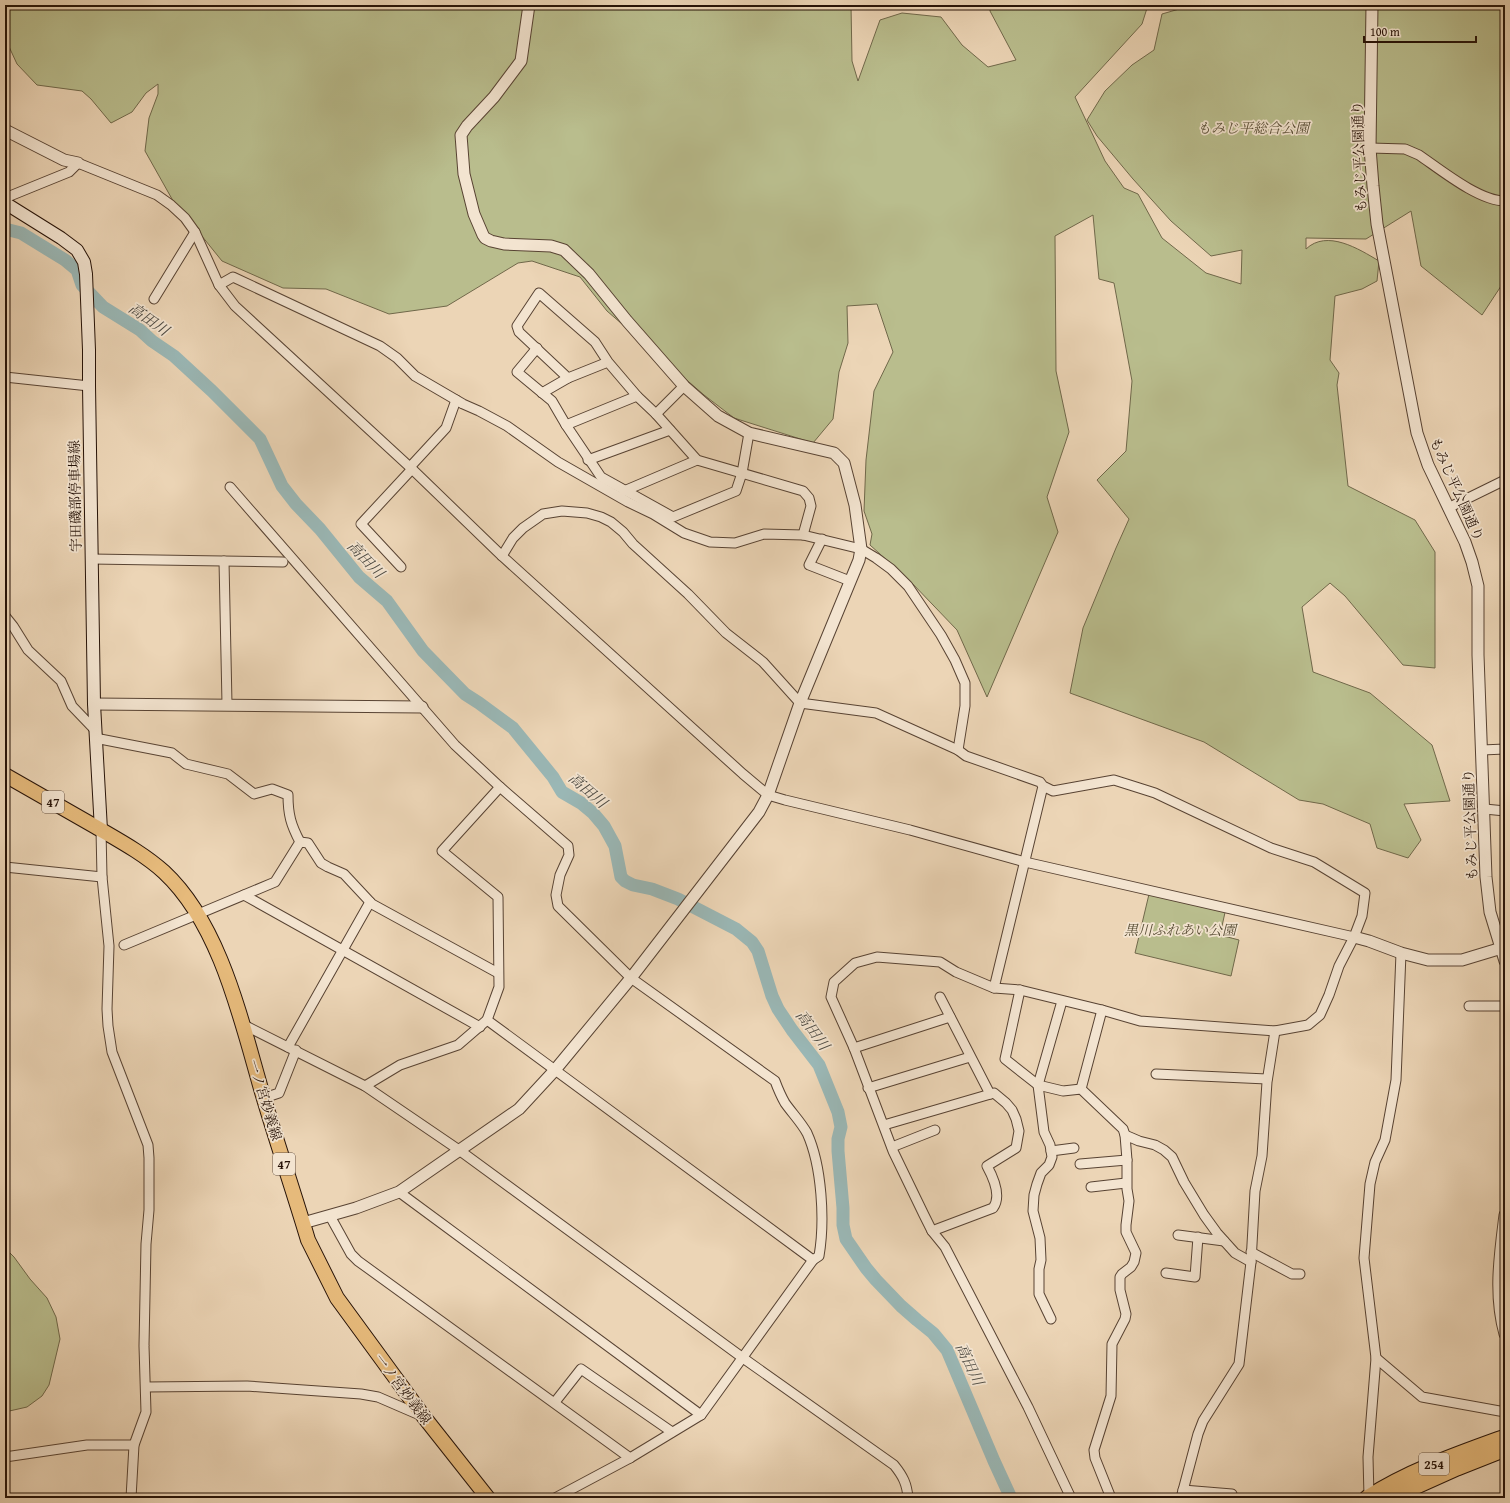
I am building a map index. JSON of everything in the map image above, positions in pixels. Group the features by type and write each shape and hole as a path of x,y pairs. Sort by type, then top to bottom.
{"highway":[{"name":"254","path":"1368,1497 1449,1458 1505,1437"},
{"name":"254","path":"1390,1498 1458,1468 1505,1450"}],"main road":[{"name":"宇田磯部停車場線","path":"5,203 61,238 77,250 84,262 86,274 89,350 94,704 101,830"},
{"name":"一ノ宮妙義線","path":"5,774 142,854 160,868 176,885 198,915 210,936 242,1024 308,1240 319,1264 337,1298 424,1417 488,1498"}],"street":[{"path":"303,1223 356,1208 399,1192 519,1109 555,1070 631,978 678,915 759,812 768,794 800,703 859,560 861,549 855,505 844,463 834,453 749,433 718,416 684,386 627,321 589,274 564,250 551,246 504,244 490,241 483,235 474,214 464,174 461,136 467,126 494,97 521,61 529,5"},
{"name":"もみじ平公園通り","path":"1372,5 1370,148 1377,224 1417,433 1425,458 1465,542 1478,586 1478,655 1485,809 1486,877 1490,912 1503,948 1505,961"},
{"path":"5,130 64,160 78,163 157,195 171,205 185,218 195,232 219,285 235,306 411,468 502,556 731,764 768,794 910,830 1025,862 1354,937 1401,953 1428,960 1462,960 1503,948"},
{"path":"1370,148 1409,150 1475,192 1493,199 1505,201"},
{"path":"5,198 69,172 78,163"},
{"path":"154,299 195,232"},
{"path":"219,285 233,277 380,346 397,358 415,376 456,400 507,426 558,462 584,478 690,535 710,542 735,543 764,534 803,535 861,549 892,569 908,586 941,635 955,660 965,683 965,706 958,750"},
{"path":"568,378 519,332 517,326 539,293 595,342 608,362 636,396 656,414 697,460 803,491 809,498 811,506 803,535"},
{"path":"537,348 517,372 552,401 588,460 601,477 624,491 673,516 736,491 742,473 749,433"},
{"path":"542,393 568,378 608,362"},
{"path":"5,377 89,386"},
{"path":"656,414 684,386"},
{"path":"566,425 636,396"},
{"path":"401,567 362,524 446,428 456,400"},
{"path":"588,460 670,430"},
{"path":"624,491 697,460"},
{"path":"1448,508 1505,480"},
{"path":"230,487 455,745 500,787 568,846 570,855 560,875 556,895 558,906 631,978 775,1081 785,1103 806,1132 816,1156 821,1196 820,1256 813,1260 701,1415 630,1458 555,1498"},
{"path":"502,556 513,538 523,528 543,514 562,510 601,516 623,532 633,544 688,594 726,633 763,662 800,703 876,714 958,750 966,756 1040,782 1043,786 1053,791 1114,780 1155,793 1271,848 1314,862 1341,877 1365,893 1362,916 1354,937 1339,966 1330,995 1320,1015 1308,1025 1275,1031 1140,1021 1020,990 994,988 956,972 940,962 877,957 855,963 834,982 831,996 854,1048 868,1088 892,1146 932,1231 945,1247 1028,1407 1071,1498"},
{"path":"822,539 809,565 850,581"},
{"path":"91,559 283,562"},
{"path":"224,561 227,704"},
{"path":"5,616 14,626 28,650 61,681 72,706 95,734 172,753 186,764 228,774 254,794 272,789 288,795 288,814 300,842"},
{"path":"94,704 227,704 422,707"},
{"path":"1482,750 1505,749"},
{"path":"994,988 1043,786"},
{"path":"365,1086 400,1065 458,1045 483,1024 499,987 498,897 442,851 500,787"},
{"path":"1485,809 1505,811"},
{"path":"101,830 102,878 110,946 107,1009 112,1052 148,1144 149,1158 150,1210 146,1244 144,1346 146,1412 134,1445 131,1498"},
{"path":"124,945 275,882 300,842"},
{"path":"300,842 308,843 321,863 344,874 372,904 498,973"},
{"path":"5,867 102,878"},
{"path":"244,895 342,950 483,1024 555,1070 813,1260"},
{"path":"264,1098 279,1093 292,1048 342,950 370,902"},
{"path":"1368,1497 1368,1457 1376,1358 1364,1258 1370,1184 1375,1162 1385,1140 1396,1080 1401,953"},
{"path":"1020,990 1005,1059 1038,1085 1063,1091 1081,1088"},
{"path":"940,997 990,1094"},
{"path":"1051,1319 1039,1294 1039,1269 1041,1260 1040,1238 1033,1211 1034,1195 1041,1173 1049,1165 1052,1157 1050,1145 1044,1132 1038,1085 1062,1001"},
{"path":"1468,1006 1505,1006"},
{"path":"1081,1088 1102,1010"},
{"path":"854,1048 950,1018"},
{"path":"242,1024 365,1086 459,1150 743,1358 894,1465 902,1475 907,1486 908,1498"},
{"path":"1232,1494 1182,1494 1203,1420 1239,1364 1251,1252 1255,1191 1262,1156 1267,1079 1275,1031"},
{"path":"868,1088 970,1057"},
{"path":"1156,1074 1267,1079"},
{"path":"1081,1088 1123,1129 1125,1135 1127,1160 1126,1182 1129,1201 1126,1232 1136,1253 1131,1267 1120,1277 1120,1290 1126,1314 1125,1319 1112,1344 1111,1396 1094,1450 1095,1458 1111,1498"},
{"path":"884,1125 923,1112 955,1105 990,1094 997,1095 1006,1103 1016,1119 1019,1131 1016,1148 988,1166 996,1184 995,1205 992,1208 932,1231"},
{"path":"892,1146 935,1130"},
{"path":"1125,1135 1139,1141 1155,1145 1172,1157 1184,1182 1204,1215 1235,1253 1250,1262"},
{"path":"1051,1151 1074,1148"},
{"path":"1080,1164 1127,1160"},
{"path":"1091,1187 1126,1182"},
{"path":"399,1192 701,1415"},
{"path":"1505,1215 1498,1277 1499,1300 1505,1334"},
{"path":"330,1216 351,1254 358,1261 555,1402 630,1458"},
{"path":"1178,1235 1224,1241"},
{"path":"1166,1273 1196,1277 1198,1237"},
{"path":"1251,1252 1292,1274 1300,1274"},
{"path":"1376,1358 1422,1398 1505,1412"},
{"path":"555,1402 581,1369 672,1432"},
{"path":"146,1387 247,1386 361,1394 378,1397 424,1417"},
{"path":"5,1457 87,1445 134,1445"}],"green space":[{"name":"もみじ平総合公園","path":"5,5 851,5 852,61 858,81 880,20 902,13 941,17 962,45 988,67 1016,60 990,11 990,5 1148,5 1142,24 1075,97 1105,161 1124,188 1138,194 1162,238 1206,273 1241,284 1242,250 1211,256 1171,221 1097,136 1087,120 1105,91 1132,65 1154,50 1162,14 1193,5 1505,5 1505,280 1482,315 1421,266 1411,211 1366,239 1306,238 1306,249 1314,243 1333,241 1353,247 1379,261 1377,281 1362,289 1335,296 1330,360 1339,373 1337,385 1348,486 1415,520 1435,552 1435,668 1403,665 1345,596 1330,583 1302,607 1313,672 1370,693 1432,745 1450,801 1404,804 1421,840 1408,858 1377,848 1370,824 1323,804 1299,800 1204,742 1070,693 1083,628 1129,519 1097,480 1126,451 1132,381 1114,283 1099,279 1093,215 1055,236 1056,371 1069,432 1047,497 1058,532 987,697 957,630 910,581 870,545 872,534 864,511 866,460 874,391 893,352 877,304 847,306 848,343 839,372 833,419 813,443 734,418 704,395 607,311 580,277 532,261 518,263 447,306 389,314 326,289 283,288 222,261 172,199 145,151 149,118 158,94 158,84 146,93 132,112 111,123 91,99 82,91 37,85 17,64 5,38"},
{"name":"黒川ふれあい公園","path":"1150,890 1226,908 1220,935 1239,940 1231,976 1135,953"},
{"path":"5,1248 47,1298 56,1317 60,1339 49,1385 42,1396 27,1407 5,1412"}],"waterway":[{"name":"高田川","path":"5,229 21,233 65,260 77,270 82,285 103,307 140,330 152,341 174,356 212,391 260,439 282,486 296,504 320,529 359,577 387,601 423,651 465,694 513,728 553,777 562,792 581,803 593,813 604,826 615,846 621,877 625,881 633,885 652,889 678,899 736,929 752,942 758,951 772,996 778,1009 819,1065 838,1112 841,1127 838,1139 838,1151 843,1225 846,1239 876,1280 901,1306 933,1333 947,1350 1011,1498"}]}
